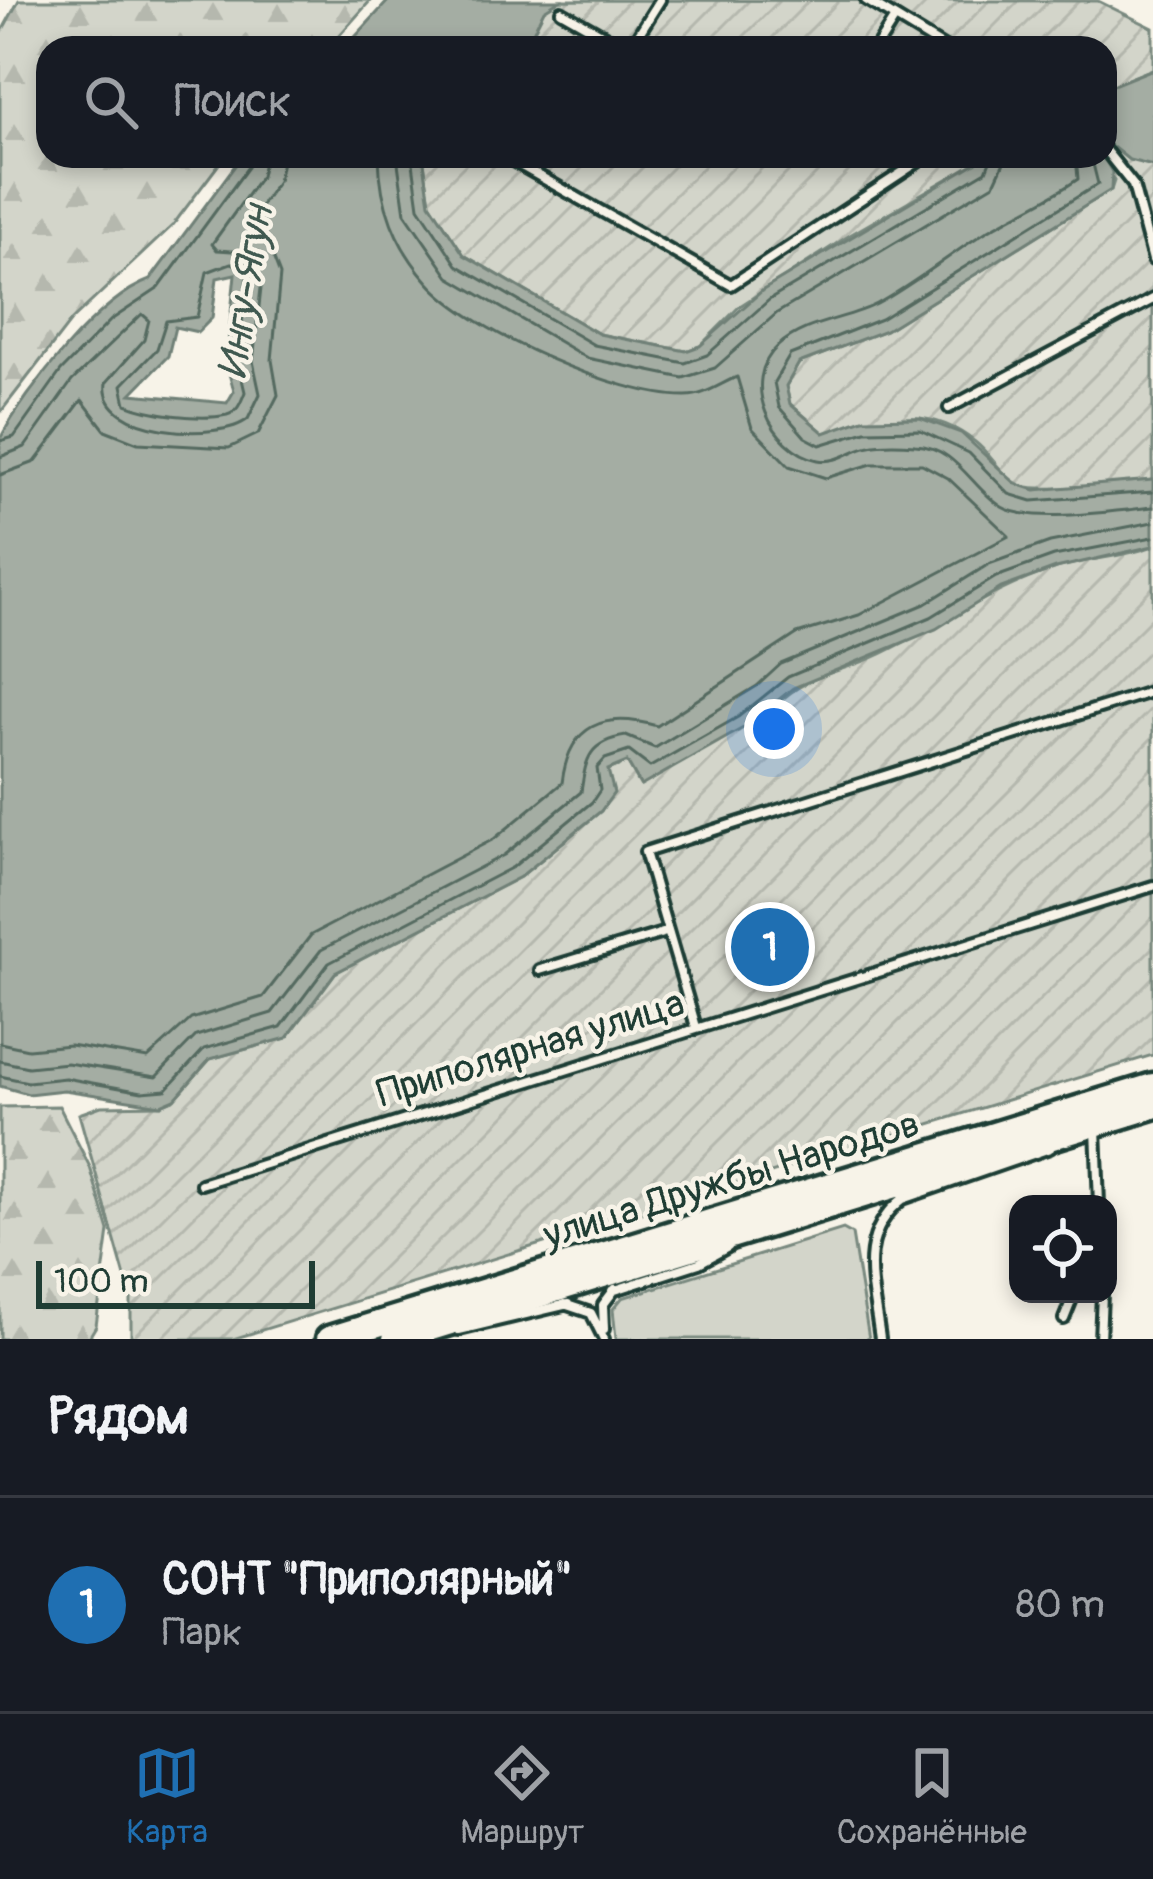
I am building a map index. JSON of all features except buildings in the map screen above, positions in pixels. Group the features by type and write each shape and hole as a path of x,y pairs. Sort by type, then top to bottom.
{"main road":[{"name":"улица Дружбы Народов","path":"329,1339 1153,1086"},
{"name":"улица Дружбы Народов","path":"403,1337 1153,1106"}],"lane":[{"path":"636,36 660,0"},
{"path":"866,0 925,36"},
{"path":"561,11 606,36"},
{"path":"884,36 895,18"},
{"path":"1117,165 1133,185 1153,260"},
{"path":"525,168 731,285 908,168"},
{"path":"949,408 1153,299"},
{"path":"695,1027 645,852 1153,691"},
{"name":"Приполярная улица","path":"201,1184 1153,886"},
{"path":"540,970 666,932"},
{"path":"903,1199 1034,1157 1096,1123 1099,1195"},
{"path":"880,1339 870,1246 878,1222 945,1170"},
{"path":"613,1291 706,1260 762,1226"},
{"path":"605,1339 602,1311 613,1291 661,1257"},
{"path":"1064,1319 1070,1303"},
{"path":"1100,1339 1102,1303"},
{"path":"497,1308 568,1304 591,1313 605,1339"},
{"path":"403,1337 488,1327 568,1304"}],"green space":[{"path":"19,0 371,0 339,36 36,36 36,168 216,168 173,225 71,321 0,413 0,35"},
{"path":"560,0 1098,1 1153,28 1153,69 1117,83 1117,36 531,36 543,10"},
{"path":"1117,149 1153,166 1153,480 1066,488 1023,486 975,442 937,421 901,418 824,433 790,404 786,386 799,363 886,330 1111,190 1114,181 1107,168 1117,168"},
{"path":"425,168 966,168 740,306 700,346 686,351 599,334 464,255 430,203"},
{"path":"1153,546 1153,1055 233,1339 131,1339 131,1298 79,1114 101,1106 161,1105 175,1099 210,1059 287,1038 335,973 520,877 601,811 608,770 627,762 640,785 800,687 881,654 1009,587 1066,565"},
{"path":"59,1106 90,1167 109,1231 96,1326 88,1339 0,1339 0,1107"},
{"path":"843,1229 852,1234 869,1339 616,1339 613,1309 622,1298"}],"water":[{"path":"389,0 560,0 544,10 531,36 356,36"},
{"path":"1153,69 1153,166 1129,160 1117,150 1117,83"},
{"name":"Ингу-Ягун","path":"233,168 425,168 430,203 464,255 599,334 686,351 700,346 763,290 967,168 1110,168 1111,190 886,330 799,363 786,386 790,404 824,433 863,419 920,418 961,433 1016,484 1035,490 1153,480 1153,546 1056,568 1001,588 936,629 793,688 745,727 641,786 627,762 608,770 614,793 601,811 520,877 335,973 287,1038 210,1059 175,1099 161,1105 64,1090 28,1094 0,1086 0,439 66,348 130,290 150,280","holes":["235,274 226,363 234,391 227,403 131,394 168,356 175,327 198,332 212,318 217,278"]}],"place":[{"name":"СОНТ \"Приполярный\"","path":"770,947"}]}
